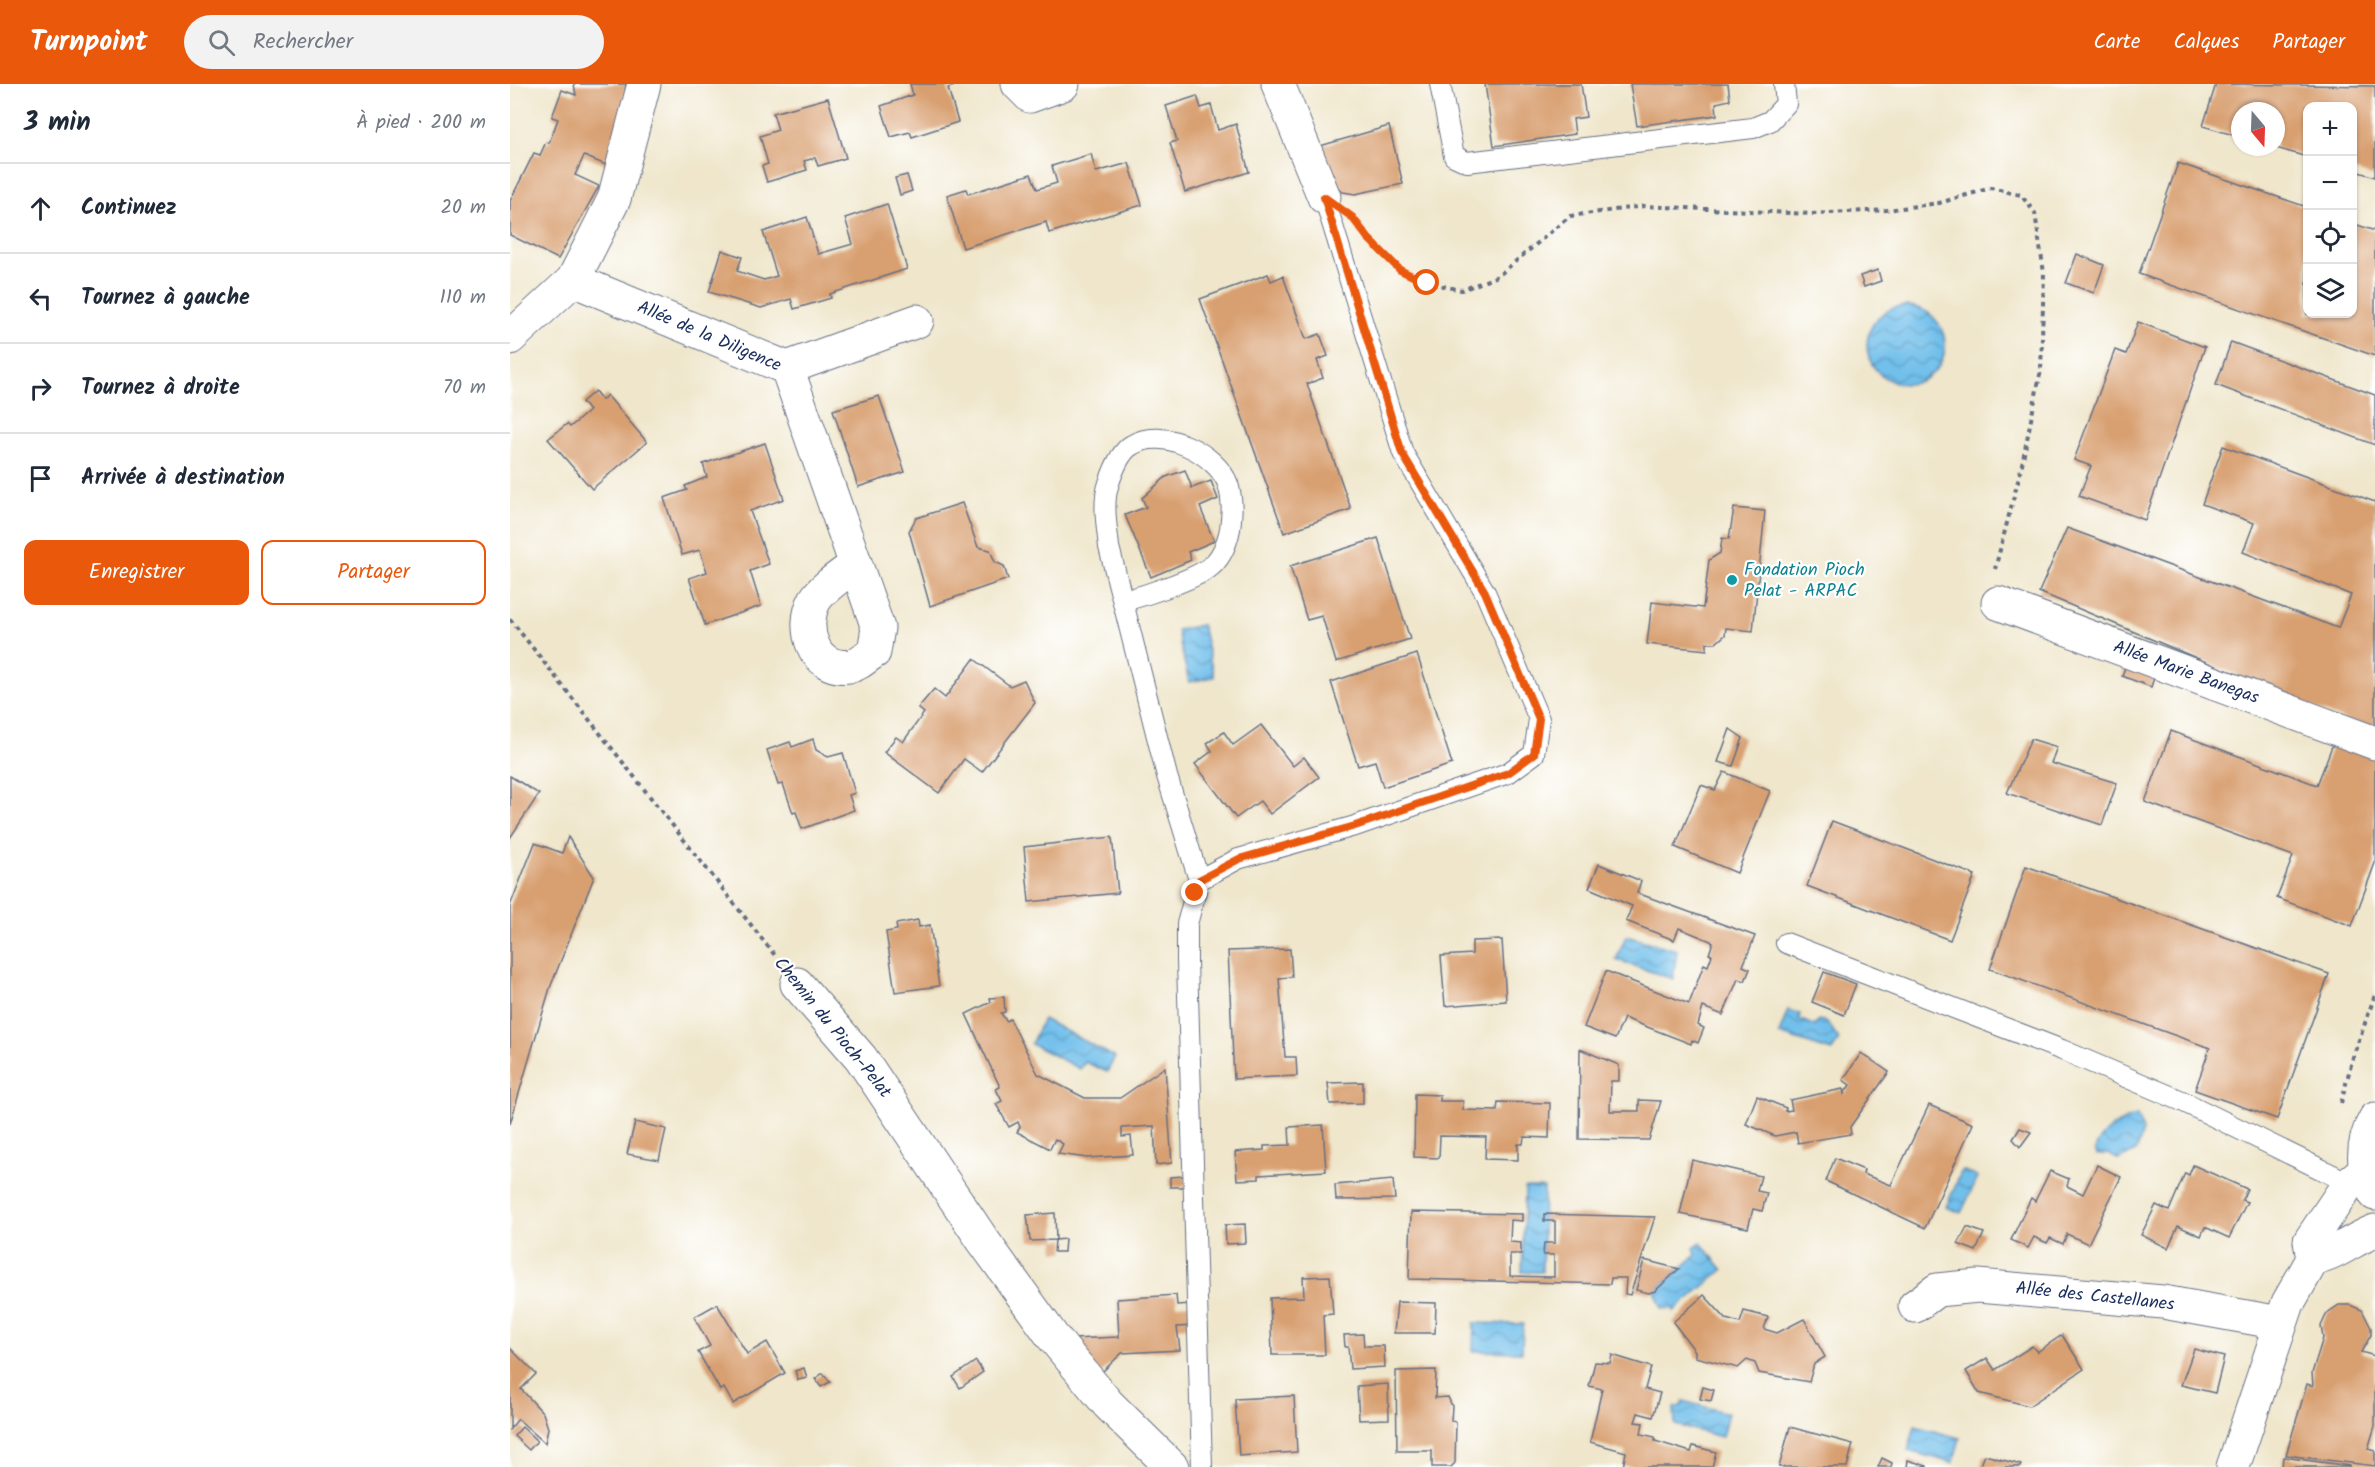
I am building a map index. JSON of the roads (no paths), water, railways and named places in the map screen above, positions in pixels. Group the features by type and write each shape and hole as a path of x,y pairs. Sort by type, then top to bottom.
{"street":[{"path":"510,338 573,280 615,199 644,84"},
{"path":"1018,84 1030,96 1063,84"},
{"path":"1278,84 1324,197"},
{"name":"Allée de la Diligence","path":"573,280 787,368 854,566"},
{"path":"787,368 917,321"},
{"name":"Allée Marie Banegas","path":"1998,603 2375,743"},
{"name":"Chemin du Pioch-Pelat","path":"797,984 861,1058 1052,1336 1108,1404 1171,1467"},
{"path":"2233,1467 2280,1323 2297,1284 2313,1258 2310,1241 2363,1182 2364,1150 2375,1119"},
{"path":"2313,1258 2331,1256 2350,1243 2375,1231"},
{"name":"Allée des Castellanes","path":"1914,1306 1937,1290 1978,1286 2163,1302 2280,1323"}],"lane":[{"path":"1440,84 1454,156 1467,162 1753,128 1770,121 1786,104 1784,84"},
{"path":"1199,880 1239,859 1355,826 1508,773 1534,754 1539,719 1485,592 1402,453 1324,197"},
{"path":"1124,601 1180,581 1210,567 1227,546 1233,506 1227,482 1210,461 1186,445 1161,437 1132,445 1118,463 1108,485 1106,513 1109,547 1167,776 1199,880 1187,924 1187,961 1202,1467"},
{"path":"1786,943 2062,1050 2363,1182"}],"water":[{"path":"1906,306 1921,309 1934,317 1942,330 1945,345 1942,360 1934,373 1921,381 1906,384 1891,381 1878,373 1870,360 1867,345 1870,330 1878,317 1891,309"},
{"path":"1202,625 1214,677 1189,682 1177,630"},
{"path":"1626,936 1677,950 1673,979 1616,960"},
{"path":"1788,1010 1800,1014 1799,1019 1815,1026 1819,1020 1827,1022 1839,1039 1832,1051 1779,1034"},
{"path":"1043,1019 1115,1057 1107,1072 1085,1062 1080,1069 1031,1044"},
{"path":"2137,1116 2143,1130 2137,1150 2119,1160 2108,1154 2097,1155 2095,1150 2106,1133 2118,1124"},
{"path":"1962,1170 1978,1177 1961,1213 1946,1207"},
{"path":"1525,1188 1544,1188 1542,1272 1522,1272"},
{"path":"1701,1243 1723,1270 1674,1311 1672,1308 1662,1309 1655,1291 1696,1255 1694,1248"},
{"path":"1474,1323 1523,1324 1522,1352 1473,1351"},
{"path":"1683,1401 1728,1413 1722,1437 1675,1425 1674,1408 1681,1406"},
{"path":"1915,1426 1960,1438 1953,1463 1908,1451"}],"place":[{"name":"Fondation Pioch Pelat - ARPAC","path":"1732,580"}]}
